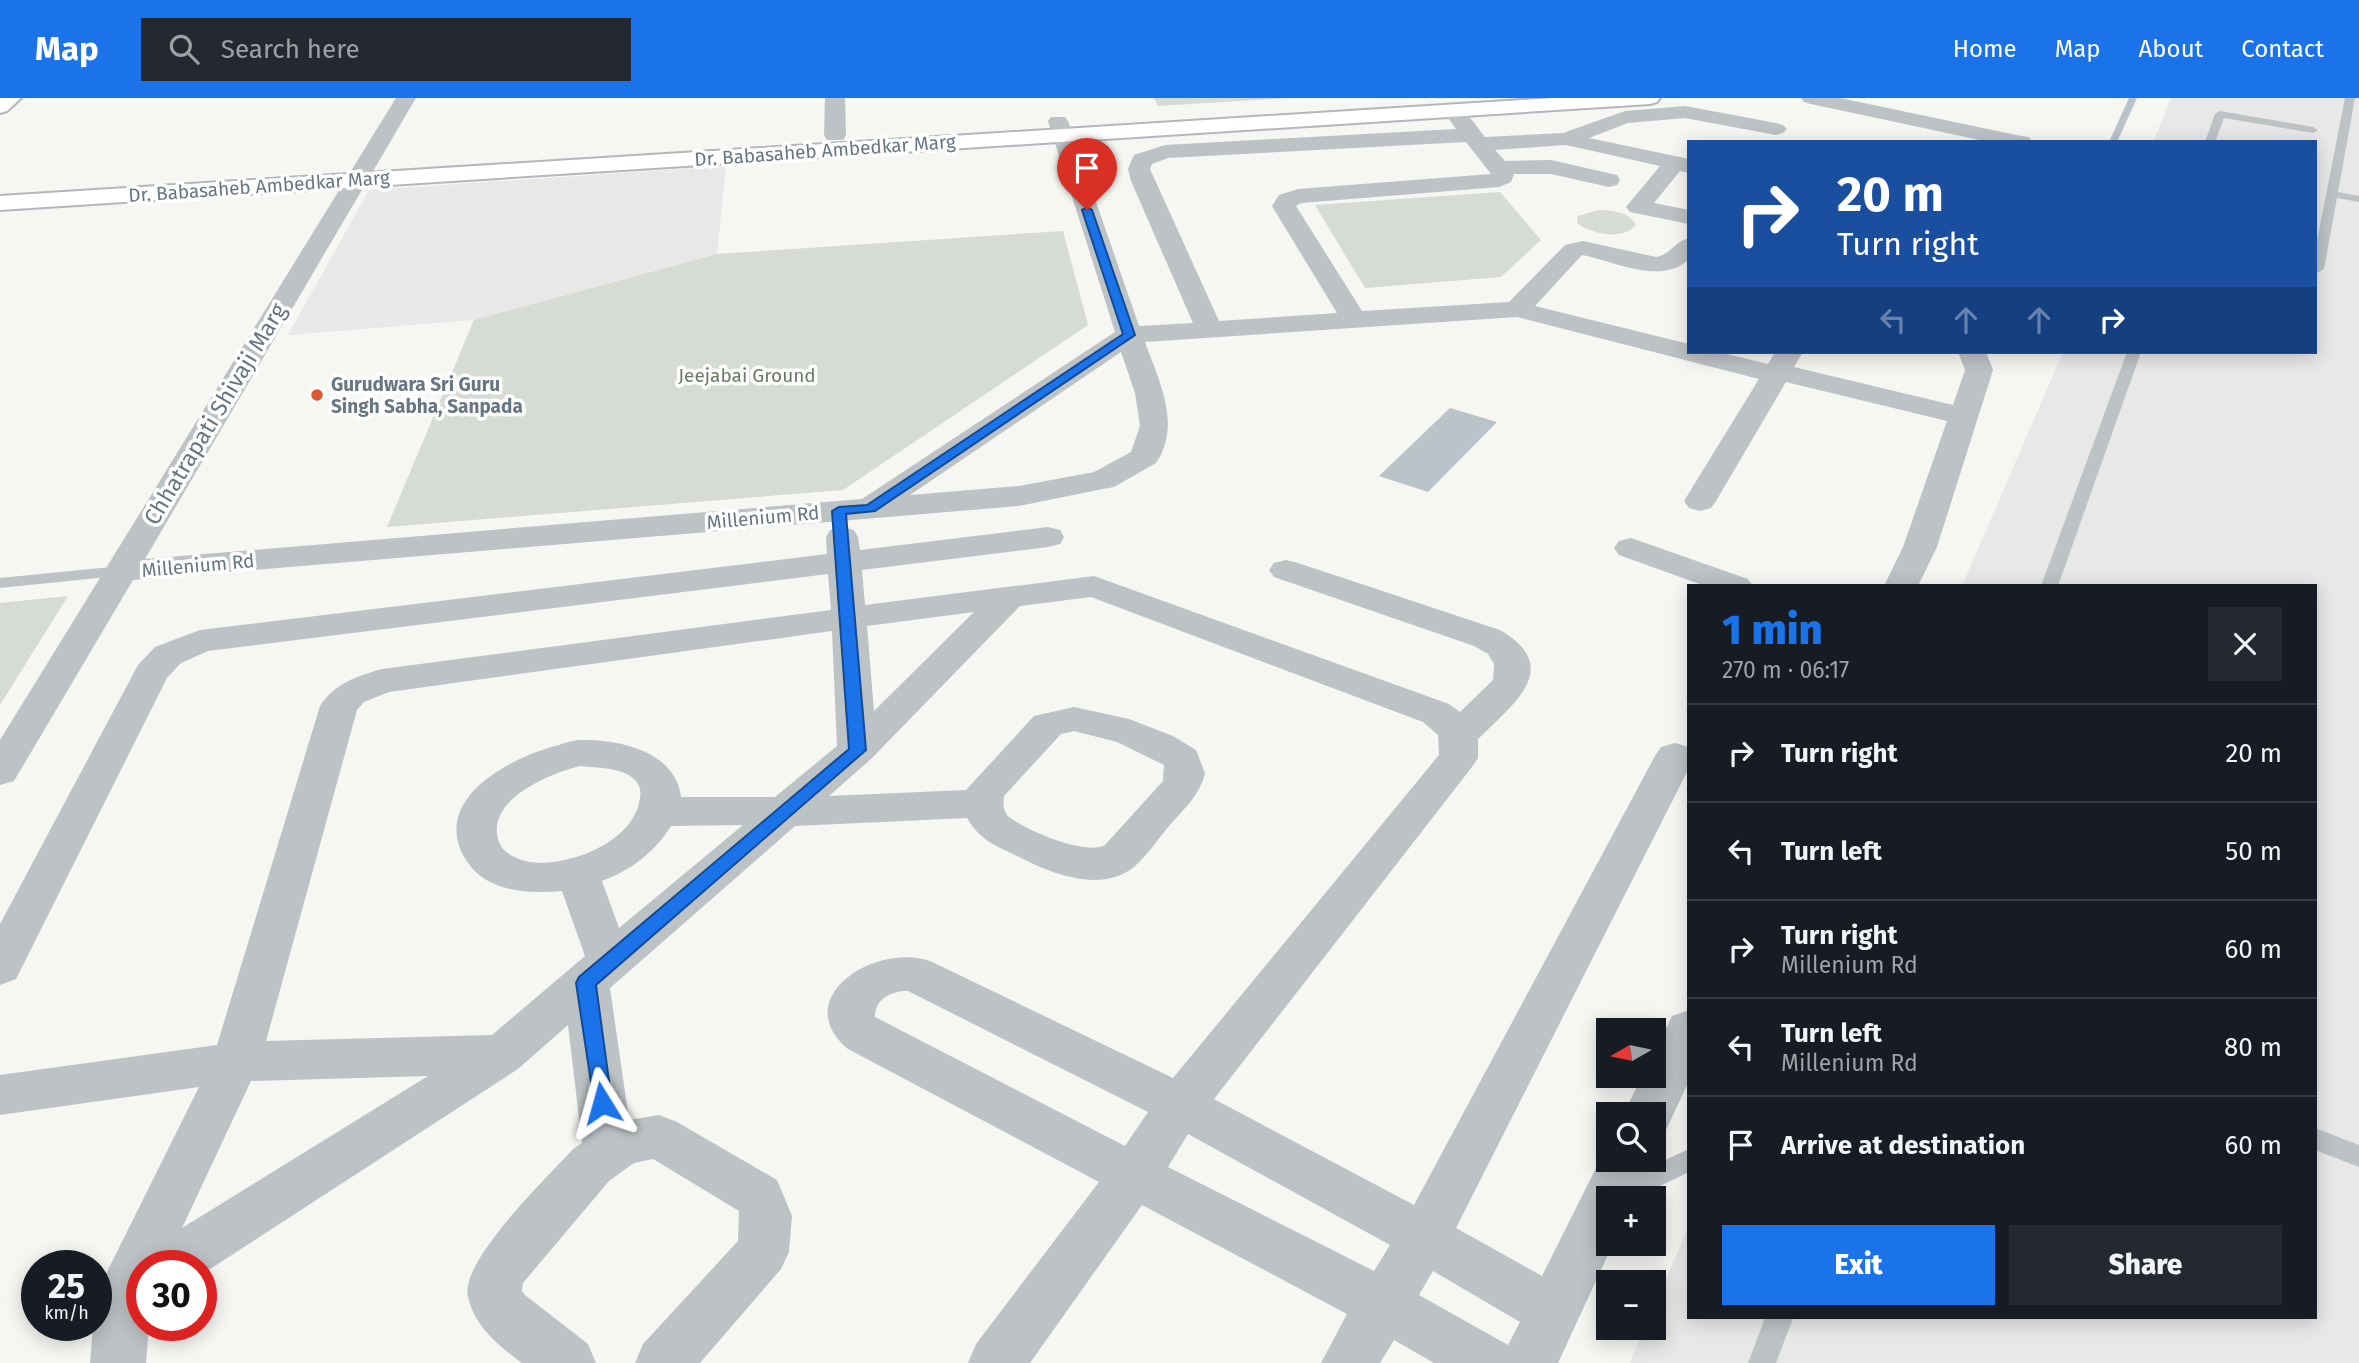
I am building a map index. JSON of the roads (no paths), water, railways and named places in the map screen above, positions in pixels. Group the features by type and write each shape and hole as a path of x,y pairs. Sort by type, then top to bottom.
{"main road":[{"path":"0,107 11,98"},
{"name":"Dr. Babasaheb Ambedkar Marg","path":"0,187 360,172 1060,128 1429,98"},
{"name":"Dr. Babasaheb Ambedkar Marg","path":"0,203 835,135 1452,111 1650,98"}],"street":[{"name":"Chhatrapati Shivaji Marg","path":"0,772 406,98"},
{"path":"835,98 835,135"},
{"path":"1811,98 2011,140"},
{"path":"1495,108 1523,142"},
{"path":"1354,320 1284,206 1287,200 1298,196 1490,183 1503,177 1499,168 1452,111"},
{"path":"1566,139 1625,117 1685,113 1776,130"},
{"path":"858,750 844,562 855,510 1019,496 1102,480 1145,457 1155,426 1149,393 1060,128"},
{"path":"1210,330 1142,181 1139,169 1142,160 1151,155 1186,151 1475,139 1523,142 1566,139 1682,164"},
{"path":"1682,164 1638,208 1687,217"},
{"path":"1499,168 1551,167 1609,180"},
{"path":"1517,309 1574,250 1583,248 1656,265 1672,262 1687,247"},
{"path":"1129,335 1517,309 1687,346"},
{"name":"Millenium Rd","path":"121,571 855,510 1129,335"},
{"path":"1725,354 1781,366 1963,416"},
{"path":"1902,584 1920,547 1979,370 1973,354"},
{"path":"1700,501 1781,366"},
{"path":"0,967 151,673 168,654 200,640 1048,537"},
{"path":"1631,548 1730,584"},
{"path":"1286,570 1487,638 1502,646 1514,668 1514,678 1459,735"},
{"path":"150,1250 236,1062 340,706 351,694 382,681 1094,586 1436,713 1451,723 1459,735 1461,748 1458,758 1180,1105 1135,1174 996,1363"},
{"path":"194,1250 502,1054 858,750 1009,597"},
{"path":"1061,720 1092,721 1169,748 1182,759 1185,773 1182,785 1120,856 1112,863 1100,866 1078,865 994,827 985,816 982,803 985,792 1048,725 1061,720"},
{"path":"580,753 610,753 636,760 654,774 662,792 660,813 646,835 623,854 578,873 562,878 533,878 507,873 488,862 477,846 475,828 482,808 498,789 520,774 549,761 580,753"},
{"path":"1349,1363 1424,1237 1675,756"},
{"path":"660,813 724,810 785,813 982,803"},
{"path":"578,873 598,972 608,1151"},
{"path":"1488,1363 1385,1305 1135,1174 865,1037 853,1024 851,1009 861,989 877,978 897,972 914,973 1180,1105 1424,1237 1552,1311"},
{"path":"1654,1102 1687,1033"},
{"path":"0,1095 236,1062 502,1054"},
{"path":"568,1363 501,1311 495,1297 497,1278 506,1261 591,1166 608,1151 622,1143 659,1137 759,1196 765,1206 766,1228 762,1252 663,1363"},
{"path":"1529,1363 1616,1180"},
{"path":"118,1363 126,1321"}],"lane":[{"path":"2317,269 2350,98"},
{"path":"2211,140 2220,114 2313,130"},
{"path":"2332,194 2359,199"},
{"path":"2050,584 2133,354"},
{"path":"0,583 121,571"},
{"path":"2317,1140 2359,1156"},
{"path":"1616,1180 1687,1161"},
{"path":"1762,1363 1779,1319"}],"waterway":[{"path":"2114,140 2133,98"}],"place":[{"name":"Gurudwara Sri Guru Singh Sabha, Sanpada","path":"317,395"}],"park label":[{"name":"Jeejabai Ground","path":"747,375"}]}
